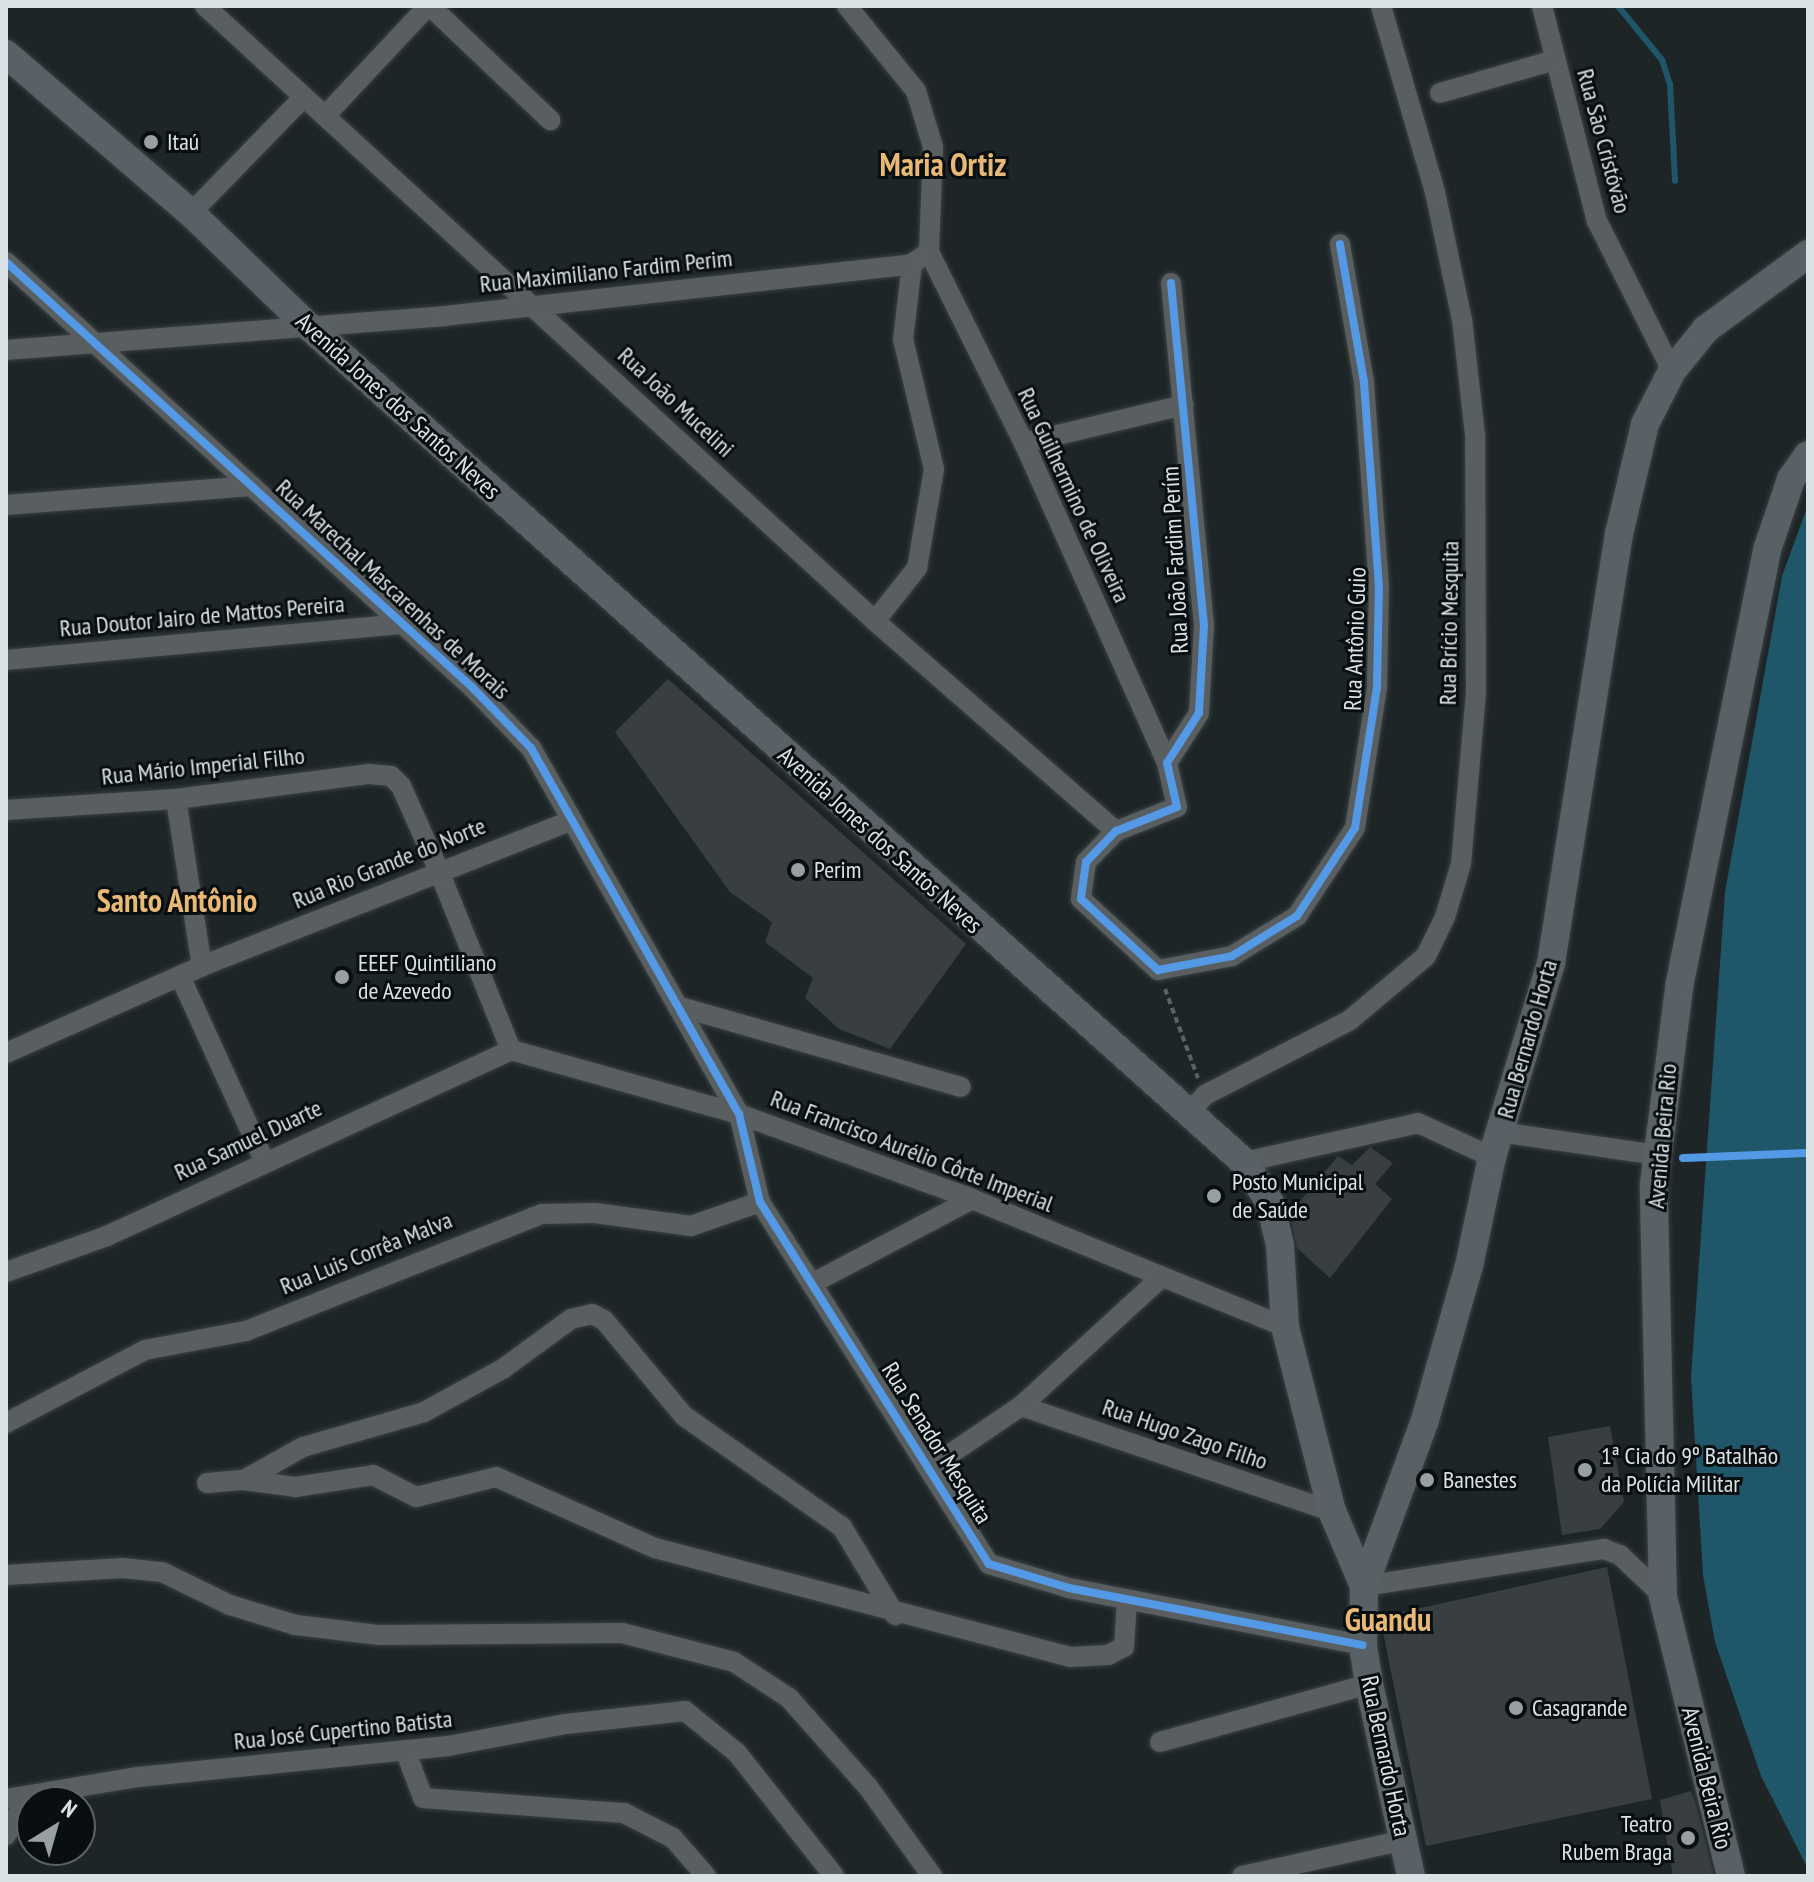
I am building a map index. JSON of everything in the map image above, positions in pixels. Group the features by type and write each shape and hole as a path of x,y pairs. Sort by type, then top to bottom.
{"main road":[{"name":"Avenida Jones dos Santos Neves","path":"6,54 191,213 305,323 1196,1105 1244,1162 1270,1203 1280,1245 1285,1327 1332,1511 1364,1586"},
{"name":"Rua Bernardo Horta","path":"1411,1876 1369,1684 1363,1645 1364,1586 1425,1420 1469,1266 1496,1145 1551,963 1619,534 1645,424 1672,371 1706,329 1808,254"},
{"name":"Avenida Beira Rio","path":"1731,1876 1663,1596 1656,1155 1680,982 1767,550 1791,479 1808,455"}],"street":[{"name":"Rua João Mucelini","path":"205,6 875,621 1116,831"},
{"path":"325,116 429,6 550,120"},
{"path":"847,6 916,91 933,147 935,201 929,252 912,264 903,339 934,469 917,568 875,621"},
{"name":"Rua Brício Mesquita","path":"1196,1105 1350,1020 1426,956 1445,917 1461,864 1476,692 1475,435 1462,320 1435,192 1381,6"},
{"name":"Rua São Cristóvão","path":"1542,6 1597,221 1672,371"},
{"path":"1440,93 1555,60"},
{"path":"191,213 304,97"},
{"name":"Rua Antônio Guio","path":"1158,970 1232,956 1297,916 1355,828 1377,687 1379,587 1364,382 1340,244"},
{"name":"Rua Guilhermino de Oliveira","path":"929,252 1024,443 1167,763"},
{"name":"Rua Marechal Mascarenhas de Morais","path":"6,262 403,624 531,748 677,1006"},
{"name":"Rua Maximiliano Fardim Perim","path":"6,350 99,346 305,323 444,316 912,264"},
{"name":"Rua João Fardim Perím","path":"1167,763 1199,713 1204,625 1171,283"},
{"path":"1024,443 1184,405"},
{"path":"6,505 252,486"},
{"name":"Rua Doutor Jairo de Mattos Pereira","path":"6,660 403,624"},
{"path":"1158,970 1081,899 1086,862 1116,831 1177,807 1167,763"},
{"name":"Rua Mário Imperial Filho","path":"6,810 176,799 369,774 391,776 401,786 439,871"},
{"path":"176,799 202,966"},
{"name":"Rua Rio Grande do Norte","path":"6,1053 202,966 572,820"},
{"path":"439,871 511,1050"},
{"path":"180,976 264,1160"},
{"path":"677,1006 961,1087"},
{"name":"Rua Senador Mesquita","path":"677,1006 739,1114 760,1202 931,1467 989,1564 1127,1601 1363,1645"},
{"name":"Rua Francisco Aurélio Côrte Imperial","path":"511,1050 739,1114 972,1199 1285,1327"},
{"name":"Rua Samuel Duarte","path":"6,1272 107,1236 264,1160 511,1050"},
{"path":"1244,1162 1418,1123 1496,1145 1656,1155"},
{"path":"813,1283 972,1199"},
{"name":"Rua Luis Corrêa Malva","path":"6,1423 145,1350 246,1331 542,1214 595,1213 691,1226 760,1202"},
{"path":"931,1467 1021,1406 1162,1277"},
{"path":"244,1480 303,1447 424,1412 504,1368 571,1319 592,1314 604,1320 684,1416 842,1527 895,1615"},
{"name":"Rua Hugo Zago Filho","path":"1021,1406 1332,1511"},
{"path":"207,1483 244,1480 295,1487 373,1475 416,1497 496,1477 655,1548 895,1615 1070,1657 1108,1655 1124,1647 1127,1639 1127,1601"},
{"path":"1364,1586 1604,1549 1620,1555 1663,1596"},
{"path":"6,1575 123,1568 162,1572 230,1605 296,1625 379,1635 622,1633 734,1662 789,1698 868,1787 932,1876"},
{"path":"1160,1742 1369,1684"},
{"name":"Rua José Cupertino Batista","path":"86,1786 138,1777 405,1750 566,1724 685,1711 737,1753 834,1876"},
{"path":"405,1750 423,1798 624,1813 673,1838 706,1876"},
{"path":"6,1835 16,1817"},
{"path":"1242,1876 1404,1840"}],"path":[{"path":"1158,970 1196,1105"}],"water":[{"path":"1808,505 1808,1869 1761,1776 1715,1642 1703,1575 1691,1377 1725,892 1782,576"}],"building":[{"name":"Perim","path":"668,679 966,944 890,1049 839,1029 805,998 813,978 765,942 772,922 730,892 615,732"},
{"path":"1370,1147 1393,1163 1375,1184 1392,1199 1330,1278 1297,1248 1290,1213 1338,1156 1352,1165"},
{"name":"1ª Cia do 9º Batalhão da Polícia Militar","path":"1610,1426 1624,1502 1600,1529 1562,1535 1548,1437"},
{"name":"Casagrande","path":"1607,1567 1652,1799 1426,1846 1380,1617"},
{"name":"Teatro Rubem Braga","path":"1691,1791 1714,1876 1673,1876 1660,1800"}],"waterway":[{"path":"1618,6 1662,60 1670,84 1675,181"}],"cycle path":[{"path":"1171,283 1204,625 1199,713 1167,763 1177,807 1116,831 1086,862 1081,899 1158,970 1232,956 1297,916 1355,828 1377,687 1379,587 1364,382 1340,244"},
{"path":"6,262 472,687 531,748 739,1114 760,1202 989,1564 1069,1588 1363,1645"},
{"path":"1683,1158 1808,1153"}],"place":[{"name":"Itaú","path":"151,142"},
{"name":"Perim","path":"798,870"},
{"name":"EEEF Quintiliano de Azevedo","path":"342,977"},
{"name":"Posto Municipal de Saúde","path":"1214,1196"},
{"name":"1ª Cia do 9º Batalhão da Polícia Militar","path":"1585,1470"},
{"name":"Banestes","path":"1427,1480"},
{"name":"Casagrande","path":"1516,1708"},
{"name":"Teatro Rubem Braga","path":"1688,1838"}],"district":[{"name":"Maria Ortiz","path":"943,164"},
{"name":"Santo Antônio","path":"177,900"},
{"name":"Guandu","path":"1388,1619"}]}
